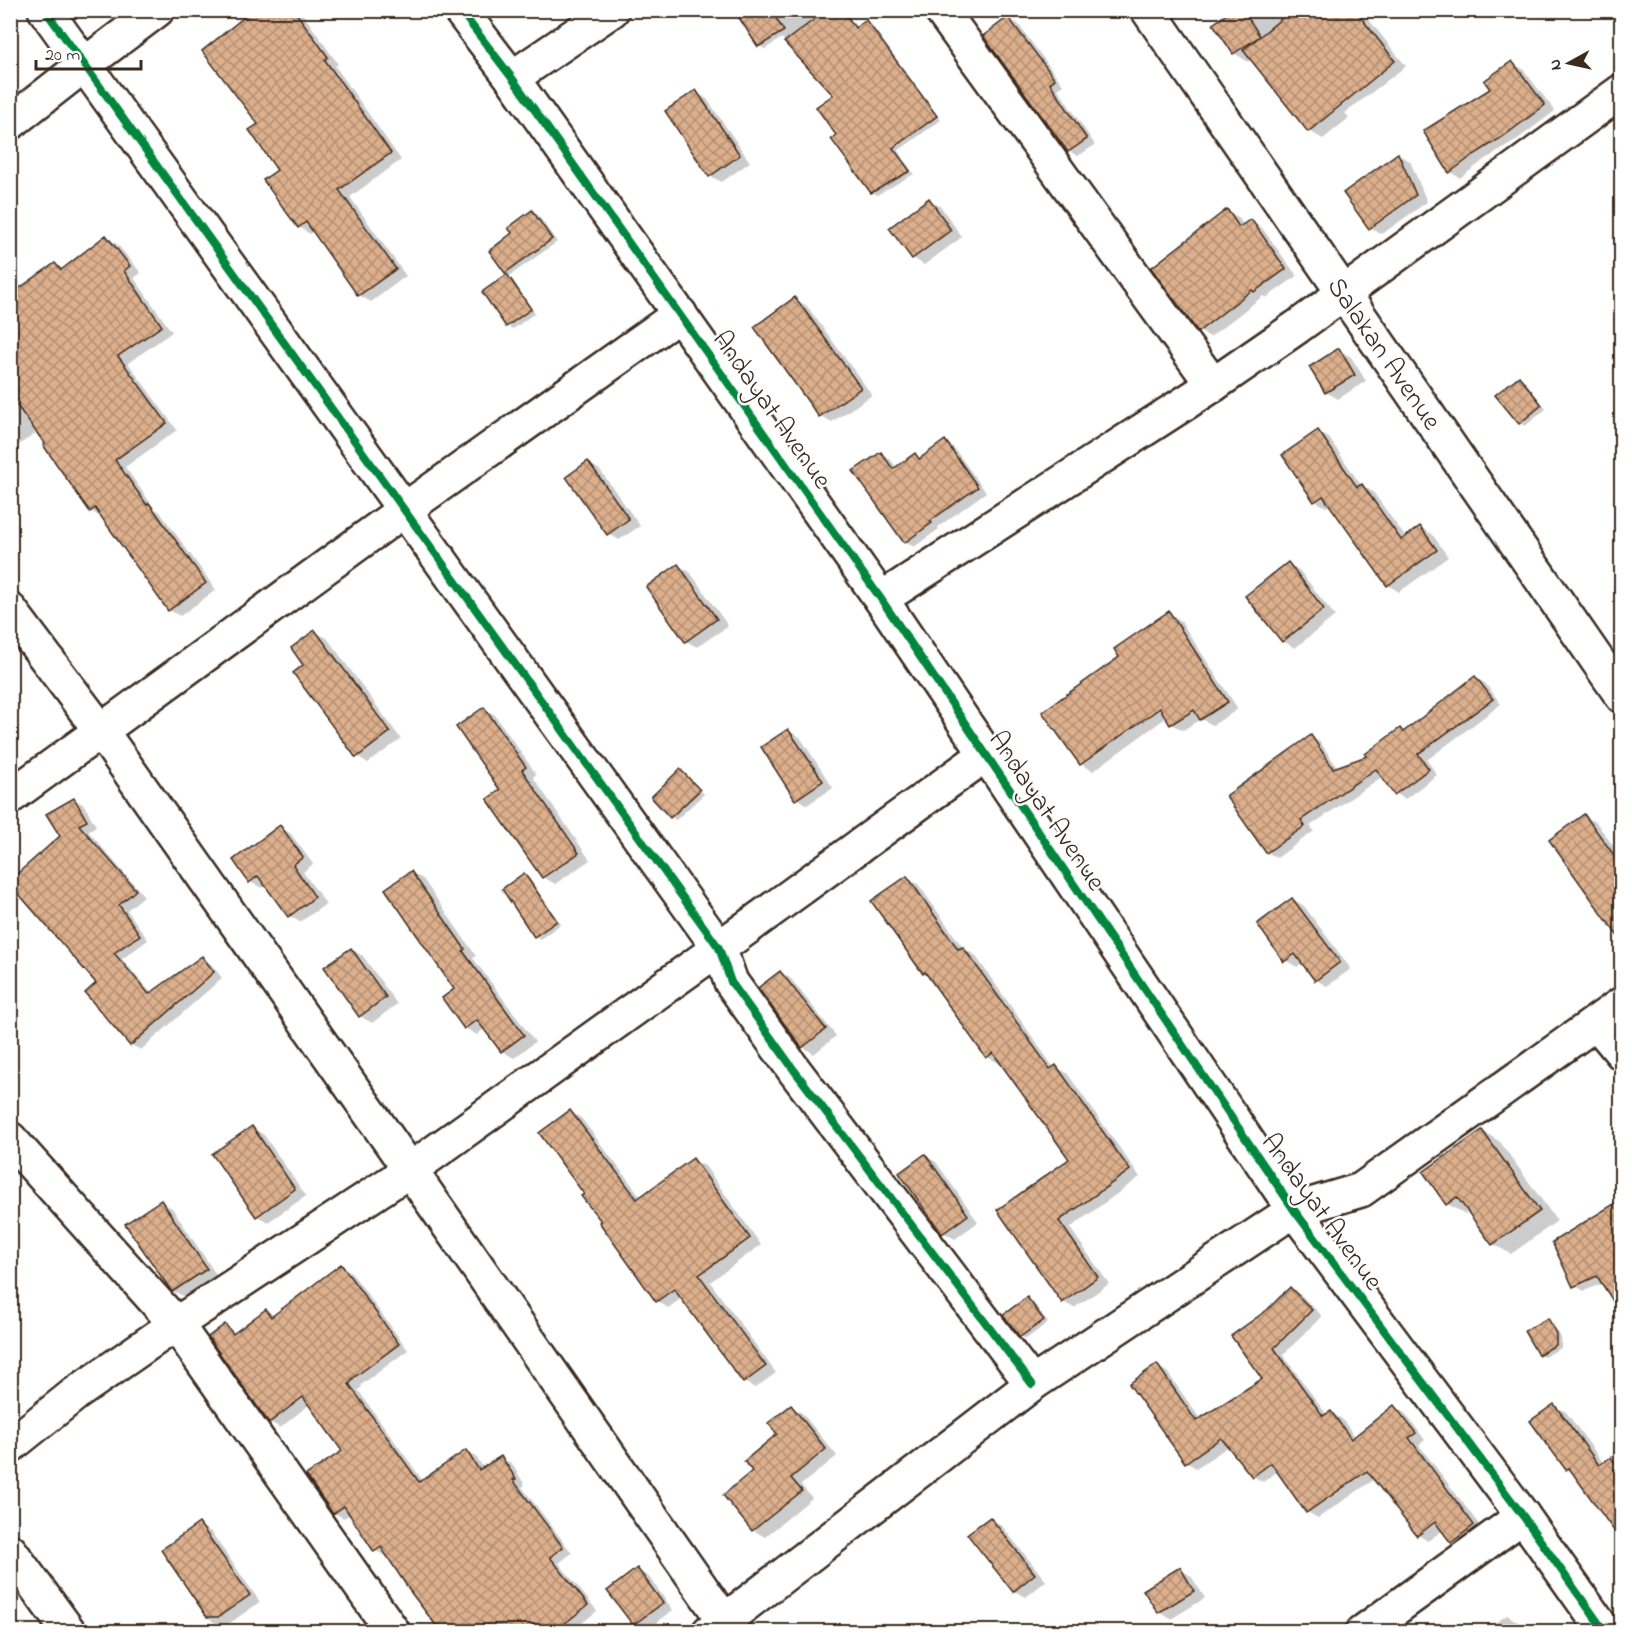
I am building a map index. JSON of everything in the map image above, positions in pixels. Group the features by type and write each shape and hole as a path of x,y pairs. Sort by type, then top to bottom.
{"street":[{"path":"45,10 719,948 731,982 801,1080 1032,1384"},
{"path":"10,123 158,10"},
{"name":"Andayat Avenue","path":"460,10 512,78 881,599 1294,1210 1523,1516 1605,1632"},
{"path":"512,78 612,10"},
{"path":"941,10 1213,385"},
{"name":"Salakan Avenue","path":"1148,10 1622,696"},
{"path":"881,599 1213,385 1298,327 1622,91"},
{"path":"10,797 404,510 680,314"},
{"path":"10,610 101,731 410,1170 722,1628 1032,1384 1294,1210 1361,1190 1609,1013 1622,1053"},
{"path":"10,1446 75,1394 176,1324 410,1170 985,755"},
{"path":"10,1139 176,1324 393,1632"},
{"path":"1363,1632 1523,1516"},
{"path":"10,1551 69,1632"}],"building":[{"path":"253,10 294,10 328,57 325,60 391,153 339,190 396,269 358,296 306,222 298,228 263,180 277,170 249,130 258,124 202,51"},
{"path":"734,10 771,10 784,31 758,47"},
{"path":"827,10 843,10 855,28 866,20 937,116 893,148 910,171 871,193 831,139 836,135 816,107 833,95 784,42"},
{"path":"1233,10 1243,10 1260,36 1233,54 1213,24"},
{"path":"1292,10 1355,10 1395,61 1308,132 1243,50"},
{"path":"1008,17 1055,79 1050,83 1087,139 1068,152 983,36"},
{"path":"1512,61 1545,105 1449,173 1423,131 1490,89 1484,81"},
{"path":"696,90 740,155 709,177 665,111"},
{"path":"1398,153 1416,195 1369,229 1343,193"},
{"path":"929,198 951,230 912,259 889,228"},
{"path":"1227,209 1239,227 1251,219 1286,269 1254,292 1252,290 1198,332 1151,268"},
{"path":"532,210 552,239 505,273 489,251 512,233 508,228"},
{"path":"106,235 130,266 124,271 162,326 118,356 167,423 115,460 206,583 168,611 95,508 90,512 10,396 10,295 55,263 61,270"},
{"path":"507,274 531,309 506,327 482,292"},
{"path":"795,297 861,388 819,417 754,327"},
{"path":"1339,348 1355,375 1325,393 1309,367"},
{"path":"1519,376 1542,405 1519,424 1495,395"},
{"path":"1318,430 1357,487 1362,484 1401,540 1420,526 1437,550 1387,586 1323,496 1314,502 1282,455"},
{"path":"945,440 978,487 930,521 932,523 904,543 853,471 881,452 893,469 915,453 919,459"},
{"path":"588,461 629,519 607,535 566,477"},
{"path":"1288,562 1324,609 1282,642 1245,596"},
{"path":"678,564 717,619 685,642 646,587"},
{"path":"1169,611 1228,702 1200,720 1194,710 1170,725 1160,708 1080,765 1042,712 1119,657 1114,649"},
{"path":"315,630 390,732 356,758 293,673 303,665 291,648"},
{"path":"1475,676 1493,699 1418,754 1429,769 1394,795 1376,769 1301,820 1305,826 1266,853 1226,796 1311,735 1333,768 1367,756 1365,754 1400,728 1403,732"},
{"path":"484,707 526,767 522,770 579,853 542,878 487,799 500,790 456,727"},
{"path":"788,729 823,781 795,800 761,747"},
{"path":"680,769 700,790 670,818 651,797"},
{"path":"74,798 87,821 79,825 136,890 119,905 140,935 114,953 149,994 202,956 214,972 130,1046 85,993 96,983 10,884 10,880 60,836 46,814"},
{"path":"1584,814 1622,866 1622,942 1549,840"},
{"path":"280,825 303,857 293,865 315,897 288,917 258,876 249,883 233,860"},
{"path":"411,871 465,949 463,951 524,1035 501,1052 477,1020 464,1029 442,998 454,989 385,889"},
{"path":"524,873 557,921 534,937 502,889"},
{"path":"907,876 958,949 963,947 1050,1069 1056,1065 1130,1170 1059,1221 1098,1277 1062,1303 997,1210 1069,1159 993,1053 986,1058 871,901"},
{"path":"1292,898 1340,962 1315,981 1295,954 1284,962 1257,924"},
{"path":"351,948 386,997 359,1017 324,967"},
{"path":"780,971 826,1029 802,1048 758,988"},
{"path":"570,1110 637,1199 693,1158 750,1238 699,1275 766,1366 743,1383 674,1289 656,1302 599,1222 601,1221 581,1196 584,1194 539,1133"},
{"path":"252,1126 295,1189 256,1217 212,1154"},
{"path":"1482,1130 1540,1211 1492,1245 1457,1197 1446,1205 1423,1172"},
{"path":"925,1154 968,1215 942,1234 899,1173"},
{"path":"1622,1199 1622,1315 1597,1276 1573,1287 1552,1242"},
{"path":"161,1200 207,1269 172,1292 125,1224"},
{"path":"341,1264 399,1344 352,1379 349,1384 419,1482 466,1450 479,1470 501,1456 516,1479 513,1480 563,1547 550,1557 588,1605 554,1632 441,1632 381,1547 374,1552 344,1506 333,1514 306,1475 342,1451 303,1397 269,1423 208,1337 225,1324 233,1334 266,1309 271,1317"},
{"path":"1290,1287 1312,1310 1274,1348 1323,1416 1331,1411 1351,1439 1394,1405 1416,1433 1409,1438 1474,1525 1451,1543 1435,1522 1417,1536 1367,1471 1306,1513 1271,1463 1252,1477 1221,1438 1185,1463 1129,1384 1157,1364 1196,1421 1262,1379 1231,1336 1267,1310"},
{"path":"1027,1297 1044,1320 1020,1337 1003,1315"},
{"path":"1548,1318 1556,1334 1556,1345 1538,1355 1524,1331"},
{"path":"1554,1404 1599,1465 1611,1457 1622,1472 1622,1542 1569,1468 1566,1470 1530,1421"},
{"path":"791,1405 826,1449 791,1478 802,1491 752,1531 723,1495 752,1471 744,1461 777,1434 768,1423"},
{"path":"990,1517 1035,1574 1013,1592 967,1534"},
{"path":"199,1523 250,1595 218,1617 207,1617 161,1550"},
{"path":"1180,1567 1194,1591 1158,1613 1143,1590"},
{"path":"637,1568 663,1603 633,1625 607,1591"}],"cycle path":[{"path":"45,10 719,948 731,982 794,1070 1032,1384"},
{"path":"460,10 512,78 881,599 1294,1210 1523,1516 1605,1632"}]}
